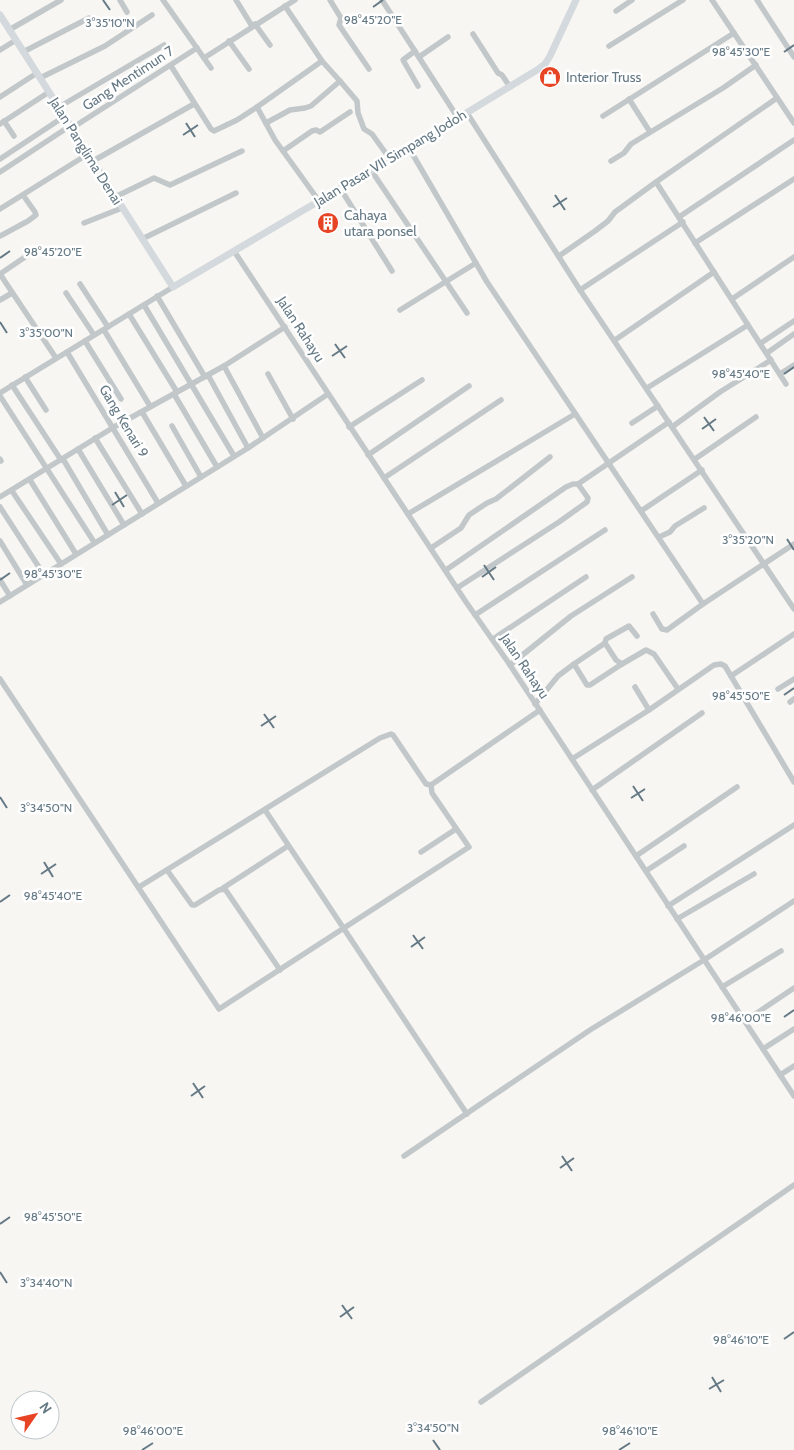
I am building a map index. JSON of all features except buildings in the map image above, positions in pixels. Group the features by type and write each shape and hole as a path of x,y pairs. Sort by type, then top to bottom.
{"main road":[{"name":"Jalan Pasar VII Simpang Jodoh","path":"172,286 409,148 537,70 547,61 556,46 576,0"},
{"name":"Jalan Panglima Denai","path":"0,15 172,286"}],"street":[{"path":"9,30 61,0"},
{"path":"120,0 128,12"},
{"path":"163,0 211,68"},
{"path":"236,0 270,45"},
{"path":"204,58 295,0"},
{"path":"330,0 341,18 339,25 369,69"},
{"path":"382,0 458,118"},
{"path":"616,11 632,0"},
{"path":"609,46 683,0"},
{"path":"712,0 794,124"},
{"path":"758,0 794,57"},
{"path":"286,6 322,61 357,101 358,113 364,129 374,136 390,159"},
{"path":"0,97 38,76 105,46 152,15"},
{"path":"23,52 88,18"},
{"path":"603,116 734,33"},
{"path":"473,34 498,73 510,87"},
{"path":"418,86 403,60 448,37"},
{"path":"0,50 16,40"},
{"path":"229,41 249,69"},
{"path":"59,107 164,44"},
{"name":"Gang Mentimun 7","path":"0,172 197,48"},
{"path":"171,66 211,130 214,131 237,120 322,61"},
{"path":"611,161 624,152 631,144 723,88 756,65"},
{"path":"266,123 290,110 310,106 340,81"},
{"path":"14,136 2,123 49,92"},
{"path":"559,256 595,232 615,212 656,182 778,98"},
{"path":"629,99 650,132"},
{"path":"93,161 194,104"},
{"path":"257,107 283,151 319,201"},
{"path":"283,151 312,131 320,132 350,112"},
{"path":"467,113 580,290 794,609"},
{"path":"0,159 65,116"},
{"path":"580,290 794,140"},
{"path":"409,148 476,263 703,604"},
{"path":"115,197 155,178 170,185 242,152"},
{"path":"0,210 88,154"},
{"path":"371,170 467,313"},
{"path":"695,243 794,179"},
{"path":"656,182 786,384"},
{"path":"340,188 392,271"},
{"path":"142,239 236,193"},
{"path":"0,236 36,215 23,195"},
{"path":"84,223 122,208"},
{"name":"Jalan Rahayu","path":"234,251 349,427 493,639 794,1096"},
{"path":"28,254 0,274 56,358"},
{"path":"732,299 794,257"},
{"path":"400,310 476,263"},
{"path":"615,340 714,272"},
{"path":"80,284 150,406"},
{"path":"94,542 0,394 172,286"},
{"path":"0,300 12,292"},
{"path":"66,293 94,335"},
{"path":"157,296 248,448"},
{"path":"144,305 234,456"},
{"path":"129,314 217,467"},
{"path":"761,343 794,321"},
{"path":"647,388 748,324"},
{"path":"0,498 114,427 224,366 285,327"},
{"path":"767,352 794,334"},
{"path":"85,341 121,399"},
{"name":"Gang Kenari 9","path":"67,352 114,427 158,503"},
{"path":"446,570 566,488 573,484 578,484 771,360"},
{"path":"780,374 794,365"},
{"path":"224,366 263,438"},
{"path":"268,374 293,419"},
{"path":"25,377 46,410"},
{"path":"349,427 422,380"},
{"path":"12,385 62,460 108,535"},
{"path":"368,455 469,386"},
{"path":"0,602 248,448 328,394"},
{"path":"384,478 501,400"},
{"path":"632,423 658,406"},
{"path":"142,412 186,486"},
{"path":"408,514 576,414"},
{"path":"695,459 756,417"},
{"path":"172,426 201,477"},
{"path":"96,438 142,514"},
{"path":"78,449 124,525"},
{"path":"431,548 461,528 469,515 487,503 496,500 550,457"},
{"path":"641,511 702,470"},
{"path":"30,480 76,554"},
{"path":"457,588 587,502 588,498 578,484"},
{"path":"12,491 61,564"},
{"path":"0,506 44,575"},
{"path":"659,537 670,532 675,526 704,508"},
{"path":"475,615 605,530"},
{"path":"0,542 27,585"},
{"path":"653,614 665,631 794,544"},
{"path":"493,639 586,577"},
{"path":"510,666 571,616 632,577"},
{"path":"0,580 10,596"},
{"path":"536,704 558,676 605,643 606,639 629,626 637,636"},
{"path":"731,676 794,634"},
{"path":"605,643 618,664"},
{"path":"574,664 584,682 588,685 618,664 643,651 649,650 654,654 678,689"},
{"path":"572,759 649,710 717,663 725,666 794,782"},
{"path":"0,679 219,1009 469,847 432,793 432,783 540,710"},
{"path":"778,689 794,679"},
{"path":"635,687 649,710"},
{"path":"592,790 702,713"},
{"path":"139,888 380,738 391,734 426,784 431,786"},
{"path":"636,856 737,787"},
{"path":"265,810 467,1114"},
{"path":"668,906 794,825"},
{"path":"421,852 456,829"},
{"path":"168,870 192,905 196,905 288,846"},
{"path":"646,872 684,846"},
{"path":"677,919 754,874"},
{"path":"222,888 229,893 280,970"},
{"path":"404,1156 590,1030 704,960 792,902 794,910"},
{"path":"722,986 781,950"},
{"path":"745,1022 794,988"},
{"path":"763,1049 794,1029"},
{"path":"780,1075 794,1066"},
{"path":"481,1402 794,1185"}],"place":[{"name":"Interior Truss","path":"550,77"},
{"name":"Cahaya utara ponsel","path":"328,223"}]}
